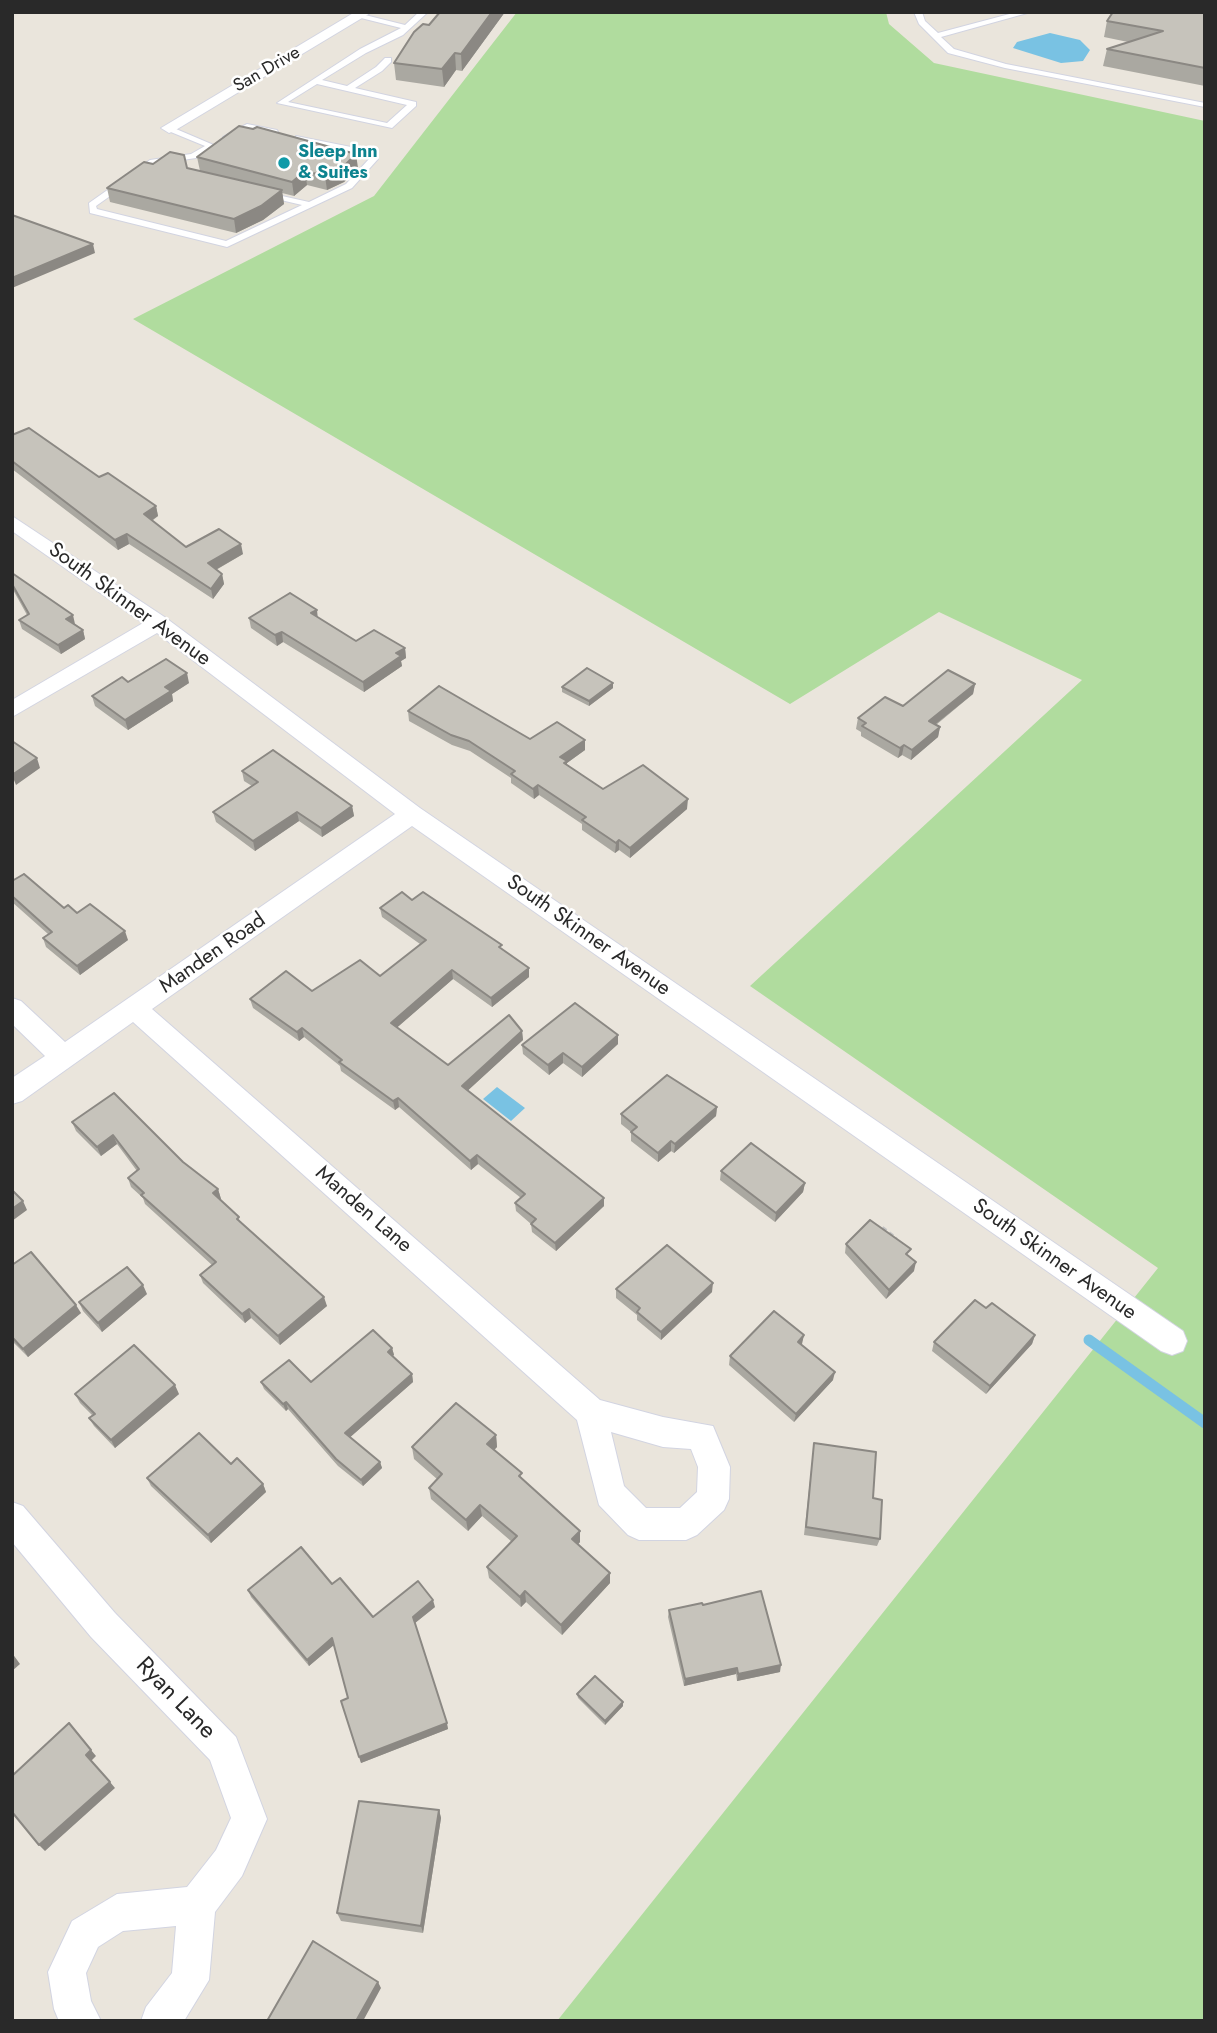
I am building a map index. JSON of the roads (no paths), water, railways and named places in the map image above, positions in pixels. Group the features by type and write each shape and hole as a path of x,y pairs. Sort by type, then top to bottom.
{"street":[{"name":"San Drive","path":"169,128 363,14"},
{"name":"South Skinner Avenue","path":"12,522 158,623 412,814 1172,1341"},
{"path":"12,710 158,623"},
{"name":"Manden Road","path":"12,1093 412,814"},
{"path":"12,1008 64,1058"},
{"name":"Manden Lane","path":"135,1009 591,1412"},
{"name":"Ryan Lane","path":"12,1517 103,1625 224,1749 249,1819 229,1863 197,1905"},
{"path":"82,2021 73,2010 67,1972 85,1934 117,1913 197,1905 190,1980 160,2021"}],"lane":[{"path":"316,81 413,104 389,126 281,103 363,51 404,34 424,12"},
{"path":"918,12 951,51 1005,66 1205,105"},
{"path":"936,36 1027,12"},
{"path":"363,14 404,34"},
{"path":"348,89 379,69 387,60"},
{"path":"278,134 247,126 212,146 193,161 148,166 90,209 227,244 349,186 374,159 363,152 299,138"},
{"path":"169,128 212,146"},
{"path":"148,166 166,170"},
{"path":"259,192 311,205"}],"water":[{"path":"1050,33 1080,40 1090,50 1083,61 1061,63 1013,48 1017,42"},
{"path":"497,1087 525,1108 511,1121 483,1099"}],"waterway":[{"path":"1089,1340 1205,1423"}],"place":[{"name":"Sleep Inn & Suites","path":"284,163"}]}
